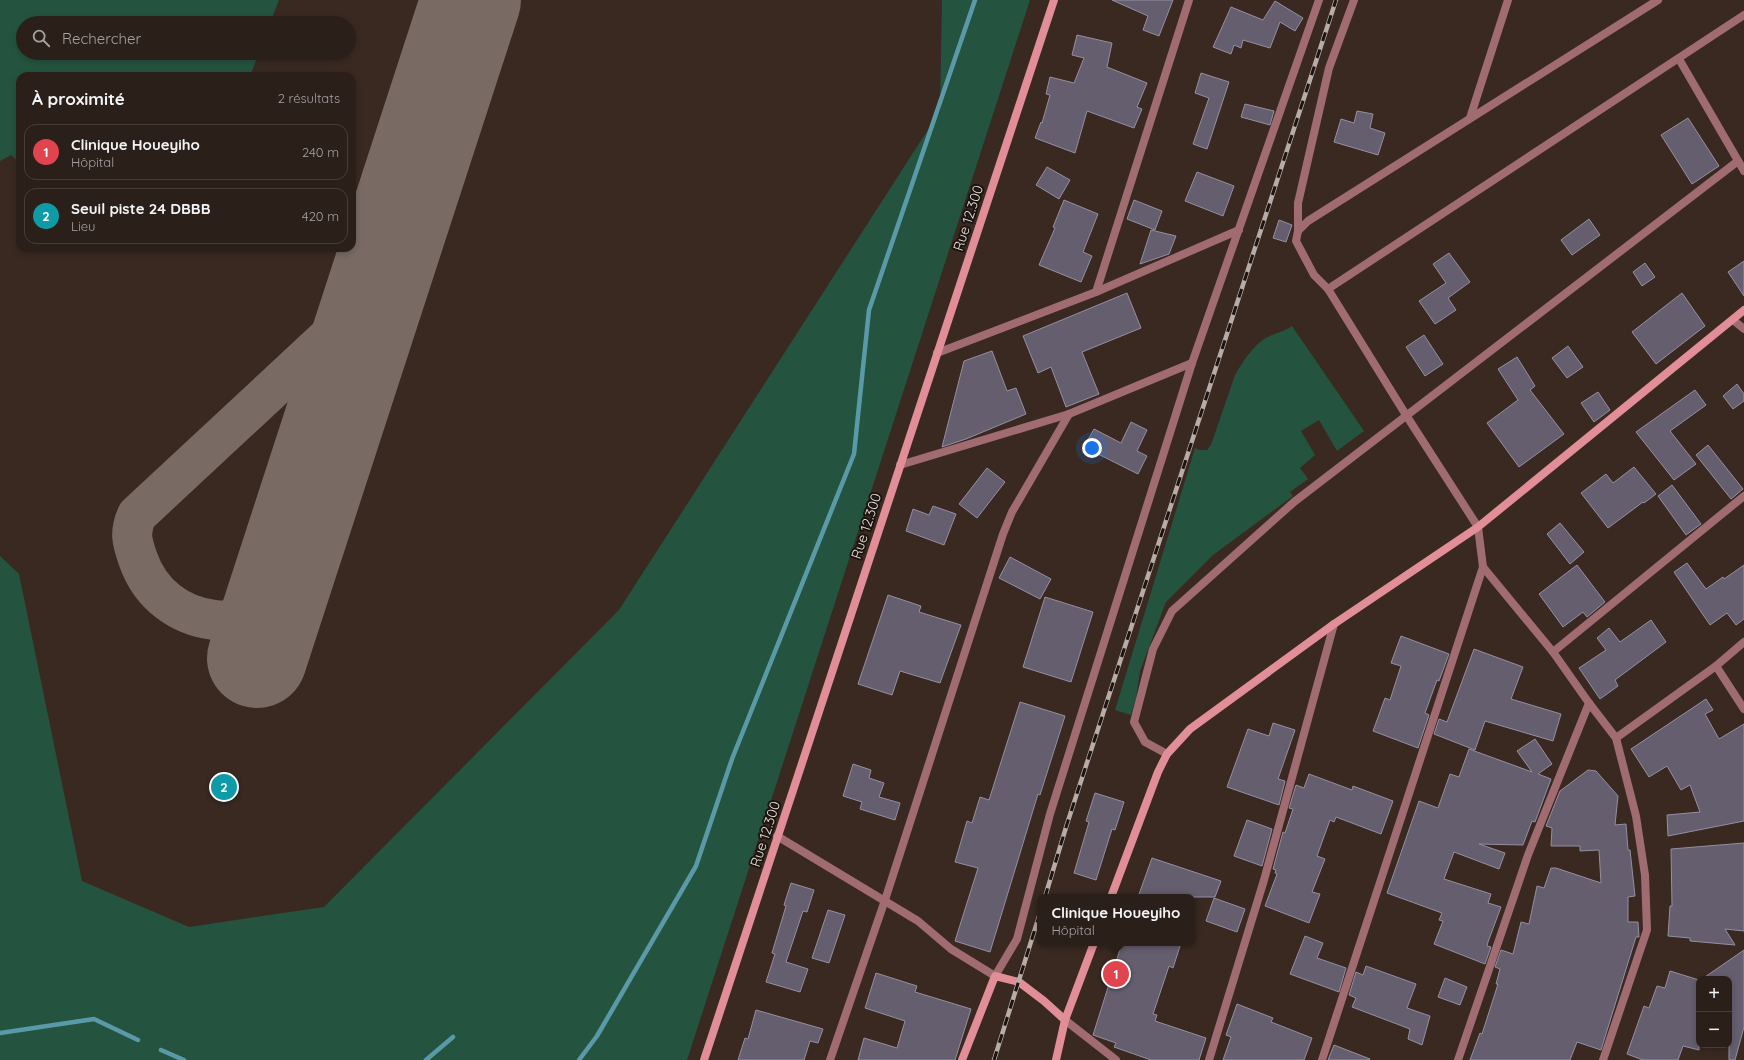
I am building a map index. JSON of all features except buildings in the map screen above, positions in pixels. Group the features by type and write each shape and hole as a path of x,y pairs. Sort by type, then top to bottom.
{"main road":[{"name":"Rue 12.300","path":"704,1060 1054,0"},
{"path":"1112,894 1158,772 1167,754 1190,729 1334,624 1478,527 1744,310"},
{"path":"1056,1060 1065,1020 1093,946"},
{"path":"962,1060 995,976 1019,982 1044,1001 1065,1020"}],"street":[{"path":"1096,292 1189,0"},
{"path":"777,836 918,921 951,949 995,976 1017,939 1050,814 1192,363 1319,0"},
{"path":"1322,1060 1483,567 1478,527 1406,416 1328,289 1314,275 1296,241 1298,231 1298,203 1330,68 1354,0"},
{"path":"1470,118 1508,0"},
{"path":"1298,231 1308,221 1658,0"},
{"path":"1328,289 1744,15"},
{"path":"1679,59 1744,171"},
{"path":"1167,754 1145,742 1134,722 1153,649 1172,611 1294,502 1738,161"},
{"path":"937,353 1096,292 1239,230"},
{"path":"1733,320 1744,329"},
{"path":"900,465 1069,414 1192,363"},
{"path":"830,1060 885,900 1003,534 1012,512 1069,414"},
{"path":"1553,652 1744,496"},
{"path":"1483,567 1553,652 1616,738 1636,816 1645,875 1647,930 1603,1060"},
{"path":"1209,1060 1264,880 1334,624"},
{"path":"1616,738 1716,666 1744,642"},
{"path":"1716,666 1744,709"},
{"path":"1458,1060 1528,855 1589,703"},
{"path":"1065,1020 1116,1060"}],"green space":[{"path":"0,0 279,0 273,16 16,16 16,60 256,60 252,72 16,72 16,159 11,155 0,161"},
{"path":"942,0 1030,0 687,1060 0,1060 0,556 19,574 82,881 189,927 324,907 619,610 940,111"},
{"path":"1292,326 1364,431 1337,451 1319,420 1301,431 1315,455 1300,468 1308,479 1290,492 1293,496 1213,555 1166,602 1140,671 1136,698 1131,715 1115,710 1195,448 1207,450 1211,445 1235,375 1250,352 1266,338"}],"waterway":[{"path":"579,1060 597,1036 696,866 732,759 854,454 869,310 975,0"},
{"path":"0,1033 94,1019 138,1040"},
{"path":"426,1060 453,1037"},
{"path":"161,1050 184,1060"}],"taxiway":[{"path":"318,471 323,516 321,548 316,563 304,581 285,600 263,613 238,620 214,620 190,614 168,602 150,583 138,559 132,537 134,521 137,515 353,314 367,300 380,279"}],"runway":[{"path":"257,658 471,0"}],"railway":[{"path":"1046,894 1067,824 1336,0"},
{"path":"994,1060 1037,923"}],"place":[{"name":"Seuil piste 24 DBBB","path":"224,787"},
{"name":"Clinique Houeyiho","path":"1116,974"}]}
